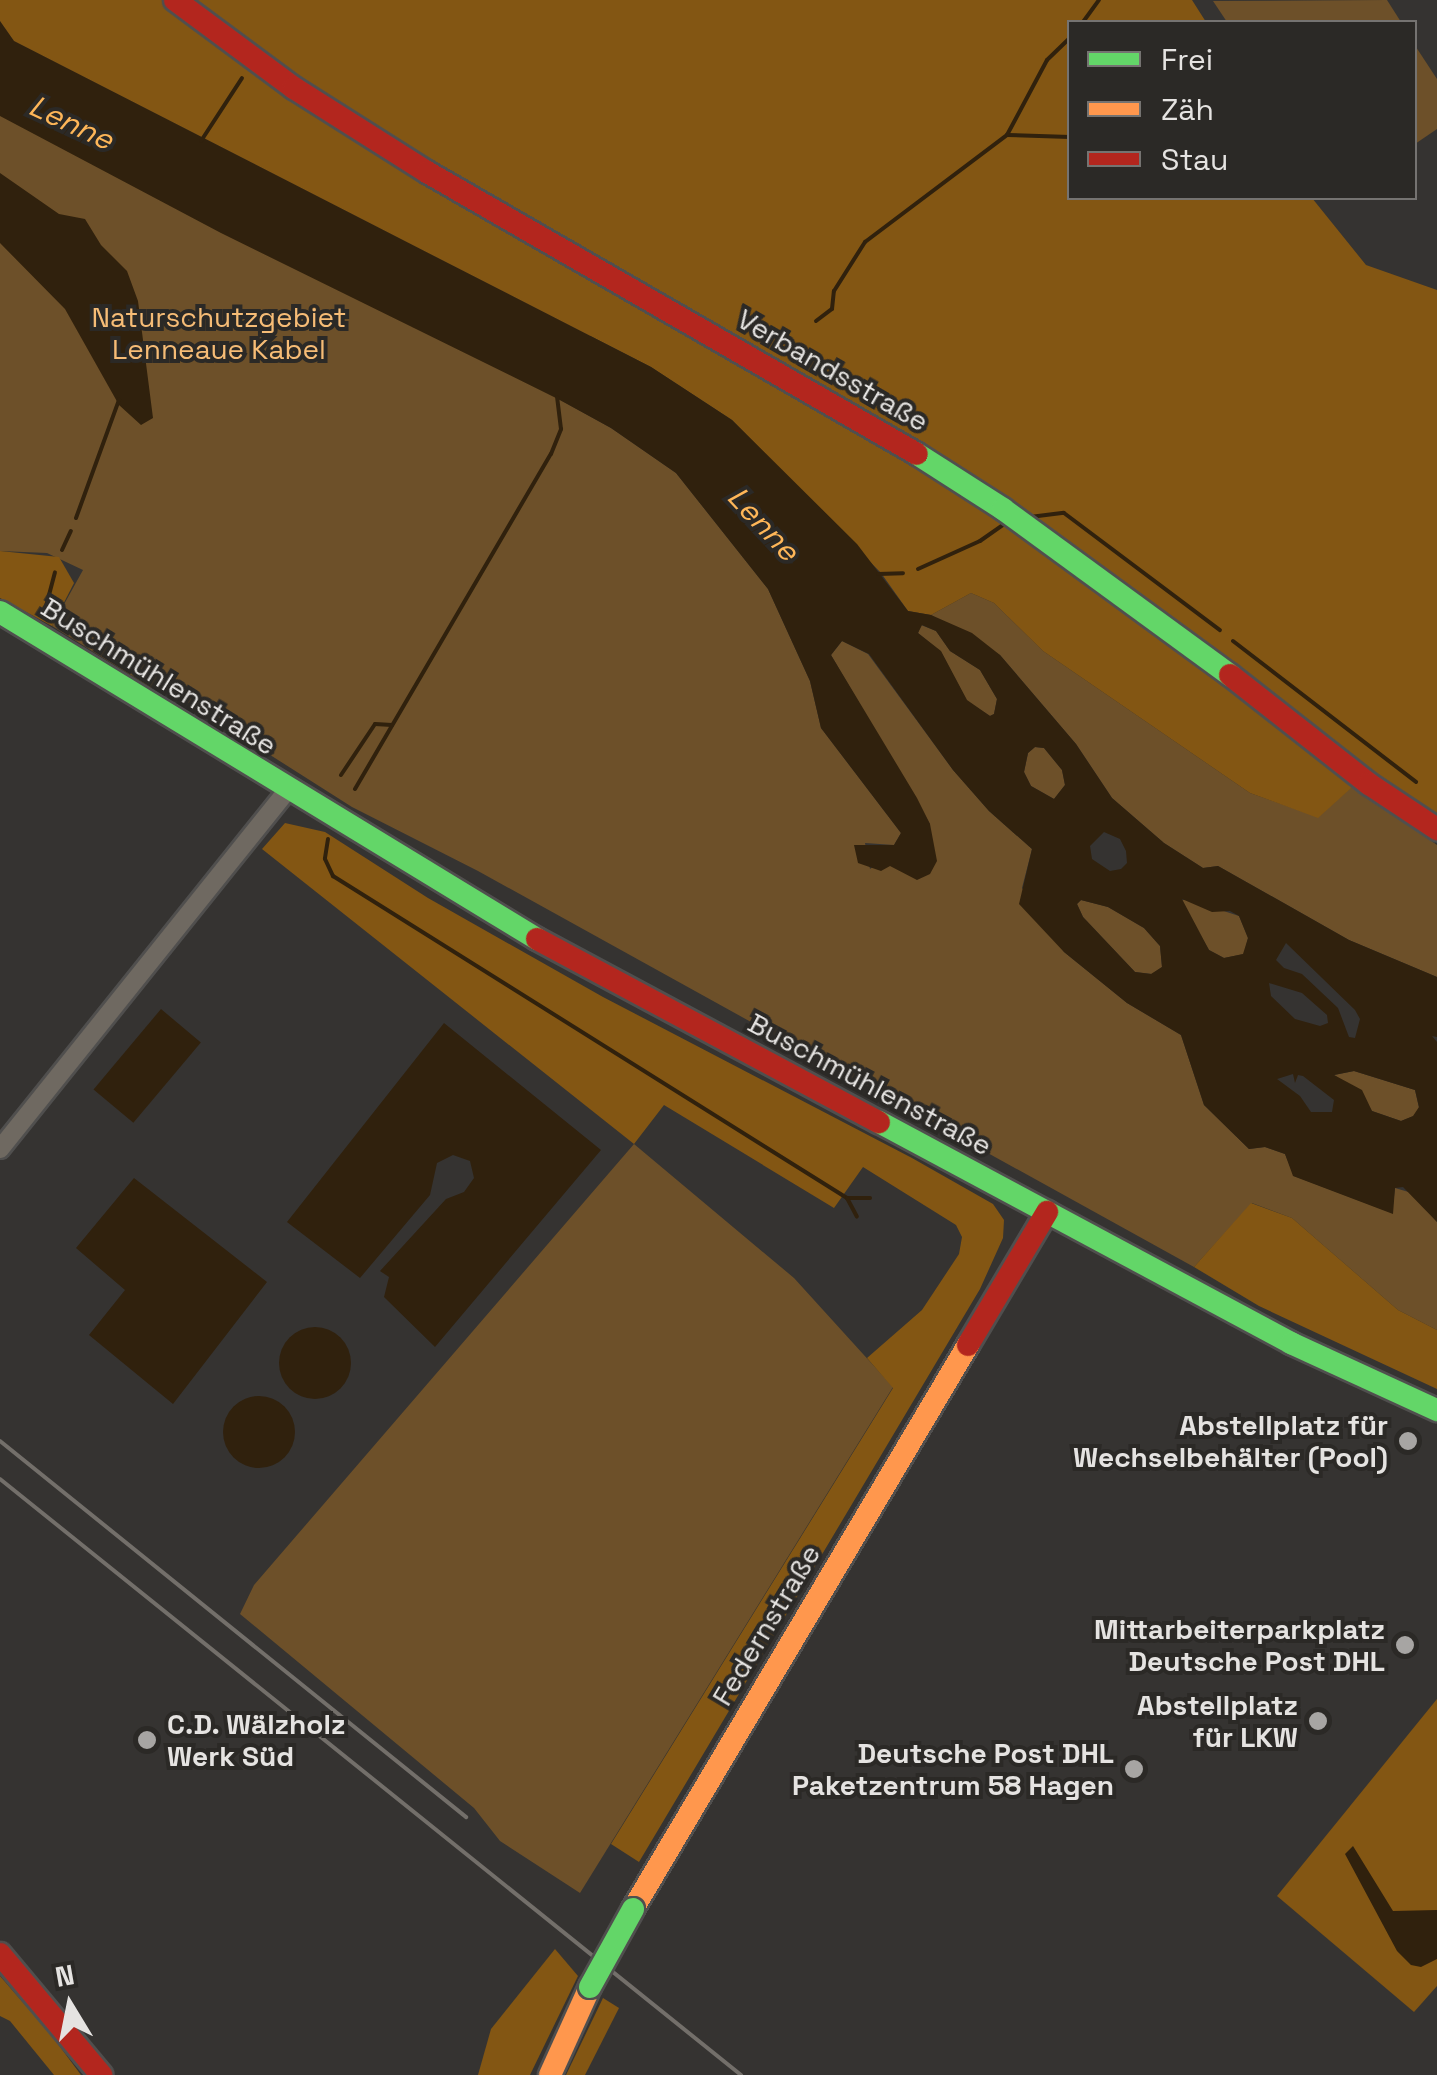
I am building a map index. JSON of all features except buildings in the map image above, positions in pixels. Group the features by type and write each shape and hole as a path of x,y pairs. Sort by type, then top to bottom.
{"street":[{"name":"Verbandsstraße","path":"174,0 294,88 427,172 872,426 1003,509 1169,627 1370,784 1437,829"},
{"name":"Buschmühlenstraße","path":"0,612 515,928 1291,1343 1437,1410"},
{"name":"Buschmühlenstraße","path":"0,1149 286,791"},
{"name":"Federnstraße","path":"550,2075 590,1987 633,1908 1046,1212"},
{"path":"0,1954 100,2075"}],"green space":[{"name":"Naturschutzgebiet Lenneaue Kabel","path":"0,0 596,326 555,397 611,428 676,473 768,589 810,681 821,728 901,833 894,845 865,843 870,869 930,824 831,655 842,641 868,654 953,770 989,811 1032,849 1022,888 1064,952 1127,1003 1181,1035 1204,1105 1249,1149 1265,1147 1285,1154 1294,1176 1392,1213 1395,1188 1412,1193 1437,1222 1437,1330 1398,1310 1292,1218 1252,1203 1194,1267 478,871 352,807 179,697 150,687 52,626 83,570 47,553 0,551"},
{"path":"1387,0 1400,20 1226,20 1213,1"},
{"path":"1417,49 1437,79 1437,129 1417,143"},
{"path":"971,593 994,603 1043,651 1250,793 1318,817 1354,785 1437,845 1437,977 1349,940 1218,866 1203,868 1164,843 1112,798 1076,744 1000,655 931,615"},
{"path":"921,625 936,631 950,651 980,670 997,699 994,714 990,716 967,701 941,652 918,633"},
{"path":"1035,747 1044,748 1062,770 1065,785 1054,799 1031,786 1024,772 1028,753"},
{"path":"1187,899 1239,916 1248,938 1244,954 1224,958 1209,950 1180,901"},
{"path":"1081,900 1108,907 1144,928 1160,946 1162,967 1152,974 1135,972 1083,917 1077,904"},
{"path":"1354,1071 1415,1090 1419,1108 1414,1116 1401,1121 1372,1111 1357,1090 1334,1075"},
{"path":"634,1144 794,1278 893,1387 580,1893 500,1841 474,1808 240,1614 254,1585"}],"shaded area":[{"path":"0,0 1192,0 1205,20 1067,20 1067,200 1314,200 1366,265 1437,290 1437,818 1369,772 1318,818 1250,793 1043,651 994,603 971,593 931,615 908,611 881,573 732,420 651,367 14,41 0,21"},
{"path":"0,551 59,557 74,583 52,626 0,598"},
{"path":"285,823 325,832 428,898 603,997 993,1204 1004,1220 1003,1238 980,1289 639,1862 611,1844 893,1388 867,1358 922,1310 959,1254 962,1237 956,1225 863,1167 834,1208 664,1105 634,1144 262,849"},
{"path":"1251,1203 1292,1218 1398,1310 1437,1330 1437,1389 1259,1306 1194,1267"},
{"path":"1437,1699 1437,1986 1414,2012 1277,1896"},
{"path":"555,1949 578,1976 530,2075 478,2075 491,2029"},
{"path":"0,1976 81,2075 54,2075 10,2021 0,2016"},
{"path":"603,1998 619,2008 585,2075 566,2075"}],"water":[{"name":"Lenne","path":"0,21 14,41 651,367 732,420 857,544 908,611 931,615 972,633 1000,655 1076,744 1112,798 1164,843 1203,868 1218,866 1349,940 1437,977 1437,1037 1432,1036 1437,1042 1437,1222 1403,1187 1395,1188 1393,1214 1293,1176 1285,1154 1265,1147 1249,1149 1204,1105 1181,1035 1127,1003 1064,952 1019,904 1032,849 989,811 953,770 869,654 842,641 831,655 917,798 930,824 937,861 930,874 917,880 890,866 881,871 858,863 854,845 894,845 901,833 821,728 810,681 768,589 676,473 611,428 558,399 221,233 0,116","holes":["922,625 936,631 950,651 980,670 997,699 994,714 990,716 967,700 941,651 918,633","1035,747 1044,748 1062,770 1065,785 1054,799 1031,786 1024,772 1028,753","1104,832 1120,839 1127,863 1110,871 1092,859 1090,846","1182,899 1212,912 1230,911 1239,916 1248,938 1243,954 1224,958 1209,950","1081,900 1108,907 1144,928 1160,946 1162,967 1151,974 1135,972 1083,917 1077,904","1286,943 1355,1010 1360,1019 1355,1038 1349,1037 1338,1008 1302,974 1284,968 1276,960","1269,983 1302,993 1327,1015 1328,1023 1320,1026 1295,1019 1271,996","1354,1071 1415,1090 1419,1107 1413,1116 1401,1121 1372,1111 1362,1090 1334,1075","1293,1074 1295,1083 1298,1075 1303,1076 1334,1100 1332,1112 1311,1112 1300,1096 1277,1079"]},
{"path":"0,173 59,214 85,219 101,245 127,271 138,301 153,418 141,425 119,405 65,309 0,243"},
{"path":"161,1009 201,1042 133,1123 94,1089"},
{"path":"444,1023 601,1150 435,1347 384,1297 389,1277 380,1271 446,1199 464,1192 474,1178 470,1161 453,1155 437,1163 430,1195 360,1278 287,1222"},
{"path":"134,1178 267,1282 173,1404 89,1335 125,1290 76,1248"},
{"path":"315,1327 340,1338 351,1363 340,1388 315,1399 290,1388 279,1363 290,1338"},
{"path":"259,1396 285,1406 295,1432 285,1458 259,1468 233,1458 223,1432 233,1406"},
{"path":"1353,1846 1393,1911 1437,1910 1437,1959 1421,1967 1411,1965 1397,1951 1345,1854"}],"waterway":[{"path":"1084,20 1099,0"},
{"path":"816,321 832,309 834,291 865,242 1007,135 1047,60 1067,41"},
{"path":"201,141 242,78"},
{"path":"1007,135 1067,137"},
{"path":"355,789 551,454 561,429 557,397"},
{"path":"76,518 119,400"},
{"path":"1030,517 1064,513 1220,630"},
{"path":"918,569 980,541 1006,523"},
{"path":"62,550 71,531"},
{"path":"44,614 55,572"},
{"path":"878,574 903,573"},
{"path":"1233,641 1416,782"},
{"path":"341,775 375,724 392,725"},
{"path":"328,839 325,859 333,876 847,1198 870,1198"},
{"path":"847,1198 857,1217"}],"railway":[{"path":"0,1441 466,1817"},
{"path":"0,1479 741,2075"}],"traffic: fast":[{"path":"917,454 1003,509 1230,675"},
{"path":"0,612 537,939"},
{"path":"879,1122 1291,1343 1437,1410"},
{"path":"590,1987 633,1909"}],"traffic: slow":[{"path":"633,1909 968,1345"},
{"path":"550,2075 590,1987"}],"traffic: jam":[{"path":"175,0 294,88 427,172 917,454"},
{"path":"1230,675 1369,784 1437,829"},
{"path":"537,939 879,1122"},
{"path":"968,1345 1047,1212"},
{"path":"0,1954 101,2075"}],"place":[{"name":"Abstellplatz für Wechselbehälter (Pool)","path":"1408,1441"},
{"name":"Mittarbeiterparkplatz Deutsche Post DHL","path":"1405,1645"},
{"name":"Abstellplatz für LKW","path":"1318,1721"},
{"name":"C.D. Wälzholz Werk Süd","path":"147,1740"},
{"name":"Deutsche Post DHL Paketzentrum 58 Hagen","path":"1134,1769"}]}
